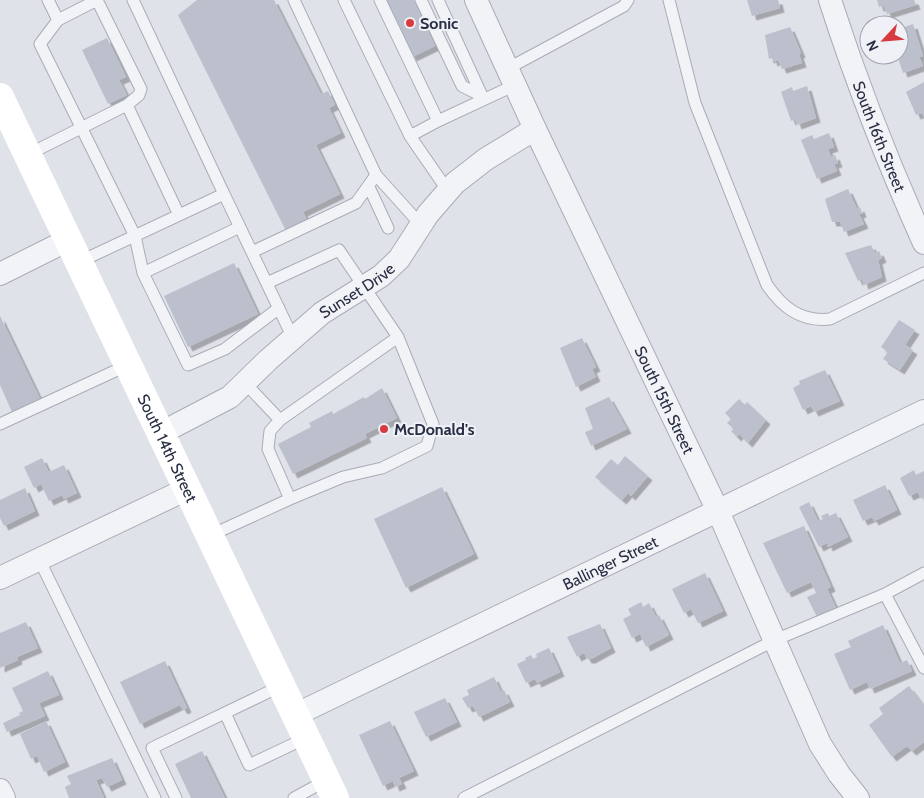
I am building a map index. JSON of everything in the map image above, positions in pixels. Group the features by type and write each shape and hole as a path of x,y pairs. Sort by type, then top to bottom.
{"main road":[{"name":"South 14th Street","path":"0,97 331,789"}],"street":[{"name":"South 15th Street","path":"476,0 535,128 718,510 820,744 839,774 858,798"},
{"name":"South 16th Street","path":"830,0 856,82 892,172 924,243"},
{"name":"Sunset Drive","path":"160,433 230,397 322,313 381,276 399,258 421,224 448,191 486,159 535,128"},
{"path":"0,274 73,251"},
{"name":"Ballinger Street","path":"301,726 718,510 924,411"},
{"path":"0,578 187,489"},
{"path":"0,790 4,798"}],"lane":[{"path":"48,0 58,20"},
{"path":"28,155 82,127 128,105 139,95 141,89 97,0 58,20 40,44 82,127 135,236 143,273 188,365 225,349 279,308"},
{"path":"133,0 293,338"},
{"path":"294,0 376,175 421,224"},
{"path":"344,0 410,136 448,191"},
{"path":"380,0 438,121"},
{"path":"421,0 462,86 483,97"},
{"path":"438,0 483,97"},
{"path":"410,136 483,97 511,77 624,6 628,0"},
{"path":"669,0 695,103 767,285 780,303 816,320 830,319 924,273"},
{"path":"128,105 179,215"},
{"path":"252,252 356,203 376,175"},
{"path":"369,187 388,228"},
{"path":"73,251 135,236 224,194"},
{"path":"143,273 240,227"},
{"path":"209,536 343,477 382,468 427,446 433,424 398,337 338,250 267,283"},
{"path":"290,499 268,449 270,431 280,420 398,337"},
{"path":"0,424 128,365"},
{"path":"245,383 280,420"},
{"path":"40,559 155,798"},
{"path":"464,798 775,640 885,594 924,573"},
{"path":"885,594 924,668"},
{"path":"176,798 152,748 281,685"},
{"path":"225,713 249,765 301,726"},
{"path":"294,798 331,789"}],"building":[{"path":"197,0 274,0 321,94 328,91 335,105 329,108 341,133 316,145 340,194 303,212 308,222 287,233 178,15"},
{"name":"Sonic","path":"385,0 414,0 435,46 412,57"},
{"path":"747,0 778,0 780,8 752,16"},
{"path":"877,0 914,0 916,5 887,14 884,6 879,7"},
{"path":"913,24 923,56 919,57 923,66 903,73 900,65 909,65 909,25"},
{"path":"790,27 801,53 799,54 802,63 782,69 778,60 773,62 772,58 769,59 765,35"},
{"path":"107,38 126,77 119,80 127,95 108,104 82,50"},
{"path":"924,82 924,117 922,113 916,115 906,92"},
{"path":"807,86 816,118 797,125 795,119 791,121 781,92 792,87 793,91"},
{"path":"829,133 834,147 828,149 831,157 835,155 838,163 834,164 837,171 817,179 801,140 812,135 814,139"},
{"path":"848,189 857,209 860,207 862,213 859,214 864,224 844,232 840,222 832,222 825,199"},
{"path":"871,245 875,253 879,251 882,258 878,260 882,277 864,285 862,279 858,281 845,253"},
{"path":"234,263 258,314 188,347 164,296"},
{"path":"0,316 40,399 12,412 0,385"},
{"path":"899,320 915,330 905,345 913,350 900,370 883,359 888,352 881,347"},
{"path":"582,338 596,367 592,369 596,377 576,387 560,348"},
{"path":"825,370 840,401 814,412 811,406 803,410 793,388 800,384 799,381"},
{"path":"382,388 397,418 365,434 367,438 293,474 278,444 311,427 309,423 332,411 333,414 364,397 365,399"},
{"path":"609,397 627,429 591,446 585,432 593,429 585,408"},
{"path":"739,399 745,405 747,402 766,420 748,443 739,434 737,437 731,431 734,429 727,423 731,419 725,413"},
{"path":"625,456 648,476 631,496 628,493 622,500 595,477 611,459 618,465"},
{"path":"42,458 49,472 64,465 77,493 64,499 62,495 49,501 41,484 34,488 24,467"},
{"path":"914,470 916,475 924,471 924,497 921,499 918,492 909,496 900,478"},
{"path":"885,485 897,510 874,521 872,517 863,521 853,500"},
{"path":"442,487 474,554 406,588 374,519"},
{"path":"25,488 35,511 4,526 0,518 0,500"},
{"path":"809,502 818,521 823,519 821,516 828,513 829,516 836,513 848,537 828,547 827,543 819,547 799,507"},
{"path":"804,526 831,587 827,589 836,608 817,617 807,597 816,593 811,582 787,593 763,543"},
{"path":"705,573 723,611 698,623 691,609 684,613 672,589"},
{"path":"641,602 643,607 649,603 656,617 659,615 669,635 646,647 640,634 632,638 623,619 631,615 628,609"},
{"path":"26,622 38,648 17,657 18,660 0,668 0,633"},
{"path":"600,624 611,648 591,659 587,659 584,653 577,657 567,637"},
{"path":"883,625 900,663 907,660 912,671 870,689 867,682 850,690 834,654 851,647 848,641"},
{"path":"549,648 560,672 537,683 535,679 526,683 517,664 526,660 525,658 531,655 533,659 537,657 536,654"},
{"path":"165,661 187,708 183,710 180,705 140,724 120,682"},
{"path":"48,671 59,695 39,703 45,716 7,732 3,723 20,715 19,713 23,711 12,688"},
{"path":"494,677 501,692 504,690 510,702 479,717 473,706 468,708 462,698 469,695 467,690"},
{"path":"909,686 924,706 924,742 912,751 907,746 892,757 869,725 883,714 879,708"},
{"path":"445,698 457,722 426,737 414,712"},
{"path":"46,721 65,762 44,772 37,756 31,759 20,734"},
{"path":"390,721 414,771 399,778 402,784 395,787 393,781 383,786 359,735"},
{"path":"202,751 225,798 191,798 175,764"},
{"path":"112,758 122,780 107,787 102,778 96,780 104,798 69,798 65,787 71,784 67,776"}],"place":[{"name":"Sonic","path":"410,23"},
{"name":"McDonald's","path":"384,429"}]}
